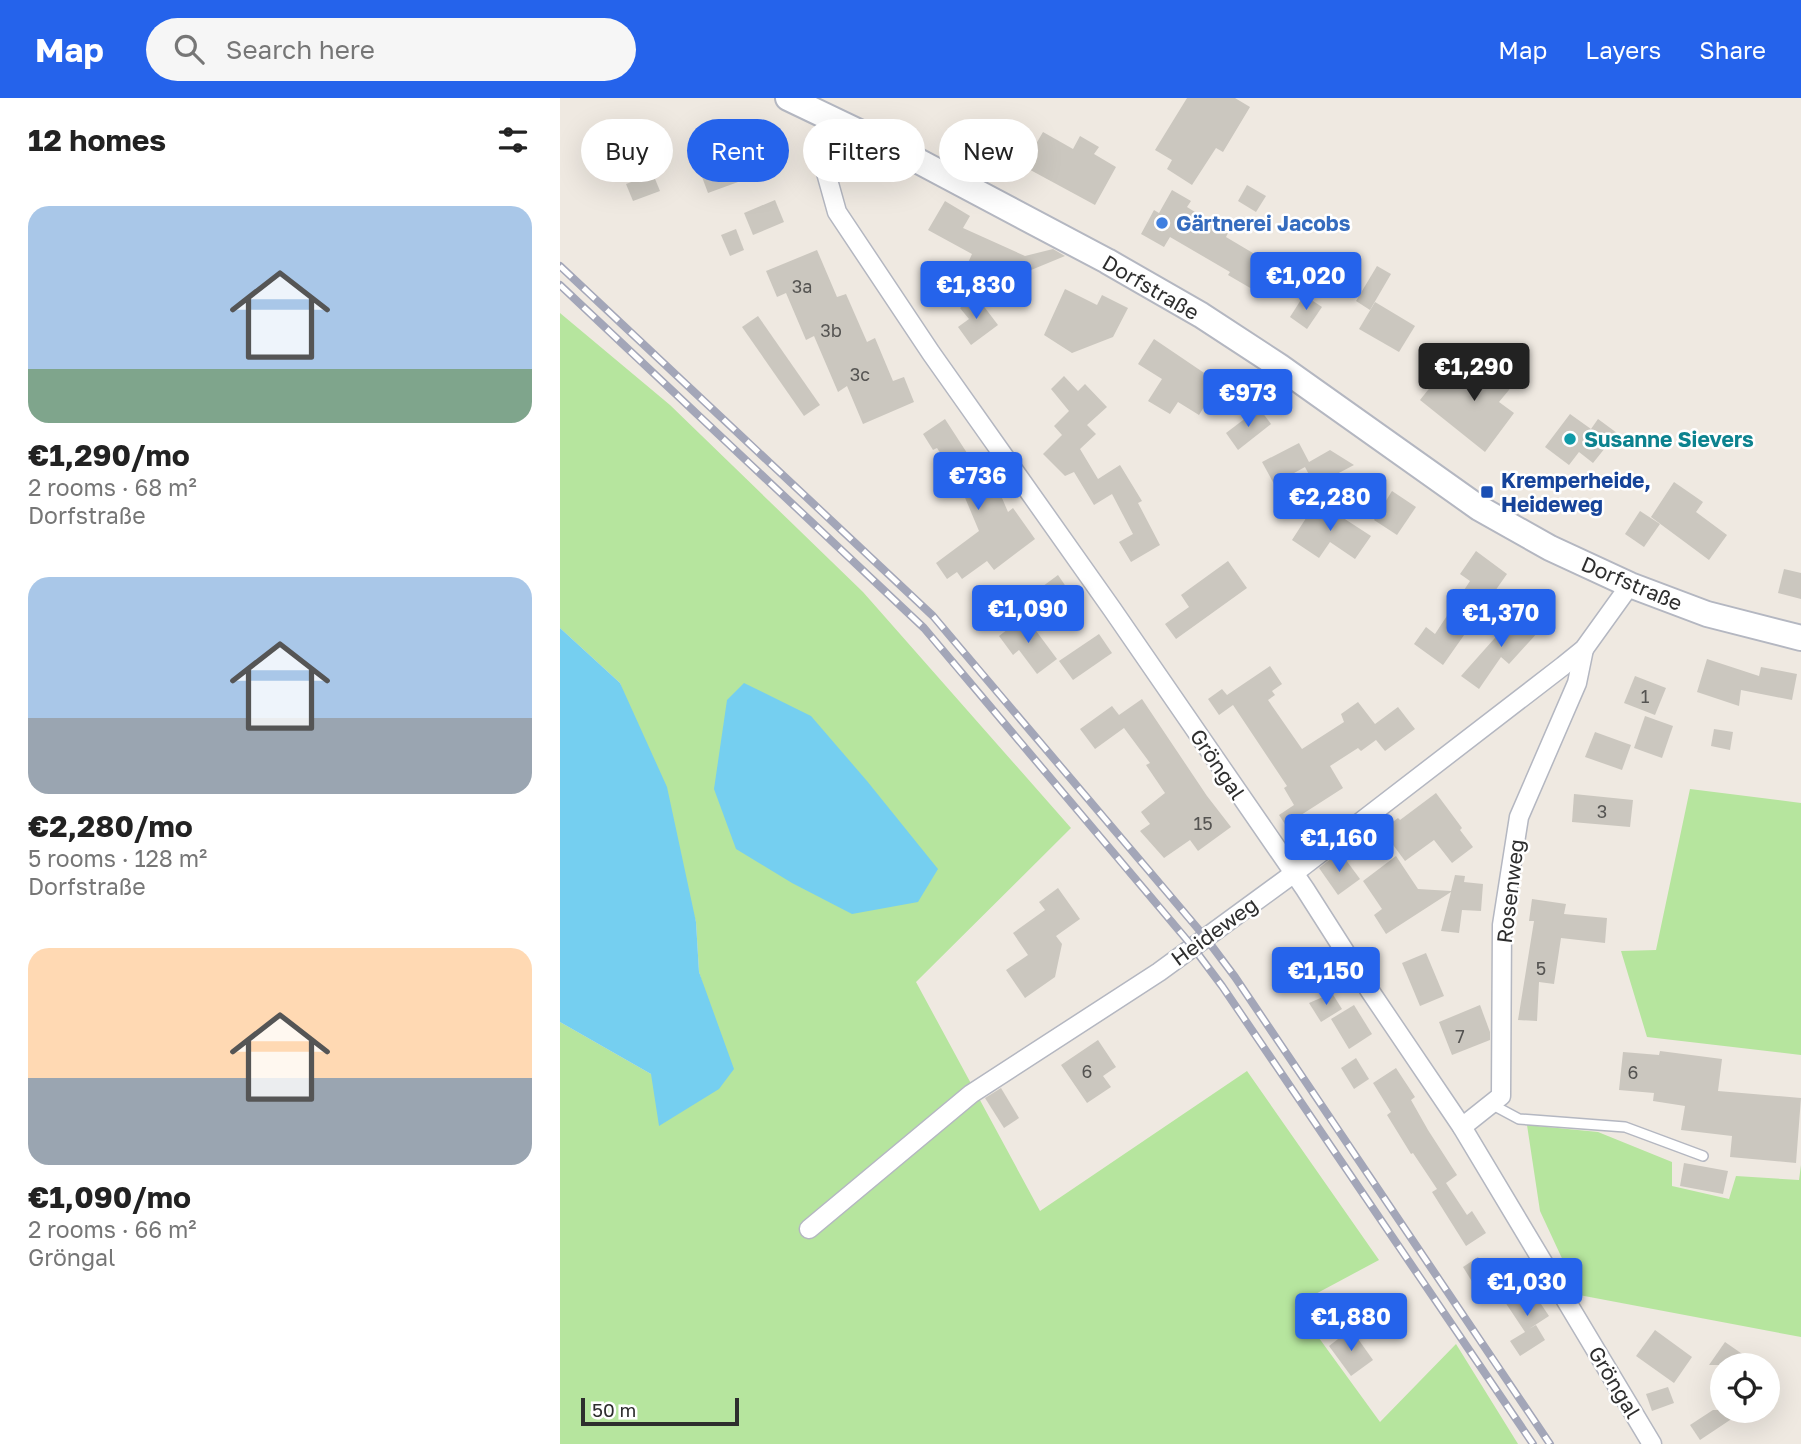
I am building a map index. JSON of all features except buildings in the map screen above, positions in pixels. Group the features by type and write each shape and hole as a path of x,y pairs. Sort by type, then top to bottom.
{"main road":[{"name":"Dorfstraße","path":"788,98 833,119"},
{"name":"Dorfstraße","path":"925,165 1095,254 1201,315 1279,366 1479,508 1550,548 1630,585 1707,614 1801,638"}],"street":[{"name":"Gröngal","path":"829,182 837,212 931,354 1112,609 1462,1127 1652,1444"},
{"name":"Heideweg","path":"809,1228 971,1094 1155,975 1293,874 1584,649 1630,585"},
{"name":"Rosenweg","path":"1491,1104 1501,1096 1502,925 1519,817 1577,682 1584,649"},
{"path":"1462,1127 1491,1104"}],"lane":[{"path":"1491,1104 1519,1119 1625,1128 1703,1156"}],"green space":[{"path":"560,313 670,405 863,592 1071,828 916,982 1040,1211 1247,1071 1379,1260 1295,1305 1380,1422 1456,1344 1518,1444 560,1444 560,1022 651,1074 708,1002 699,972 696,922 620,683 560,628"},
{"path":"1690,789 1801,803 1801,1055 1647,1037 1621,951 1656,950"},
{"path":"1527,1125 1598,1132 1672,1162 1672,1186 1729,1199 1736,1176 1799,1180 1801,1165 1801,1337 1579,1295 1540,1211"}],"water":[{"path":"560,628 620,683 667,787 696,922 699,972 734,1069 719,1089 659,1126 651,1074 560,1022"},
{"path":"744,683 811,716 938,869 918,902 852,914 792,883 736,849 714,789 727,700"}],"railway":[{"path":"560,266 933,616 1205,937 1235,977 1550,1444"},
{"path":"560,285 924,628 1192,946 1222,986 1533,1444"}],"place":[{"name":"Gärtnerei Jacobs","path":"1162,223"},
{"name":"Susanne Sievers","path":"1570,439"},
{"name":"Kremperheide, Heideweg","path":"1487,492"}]}
